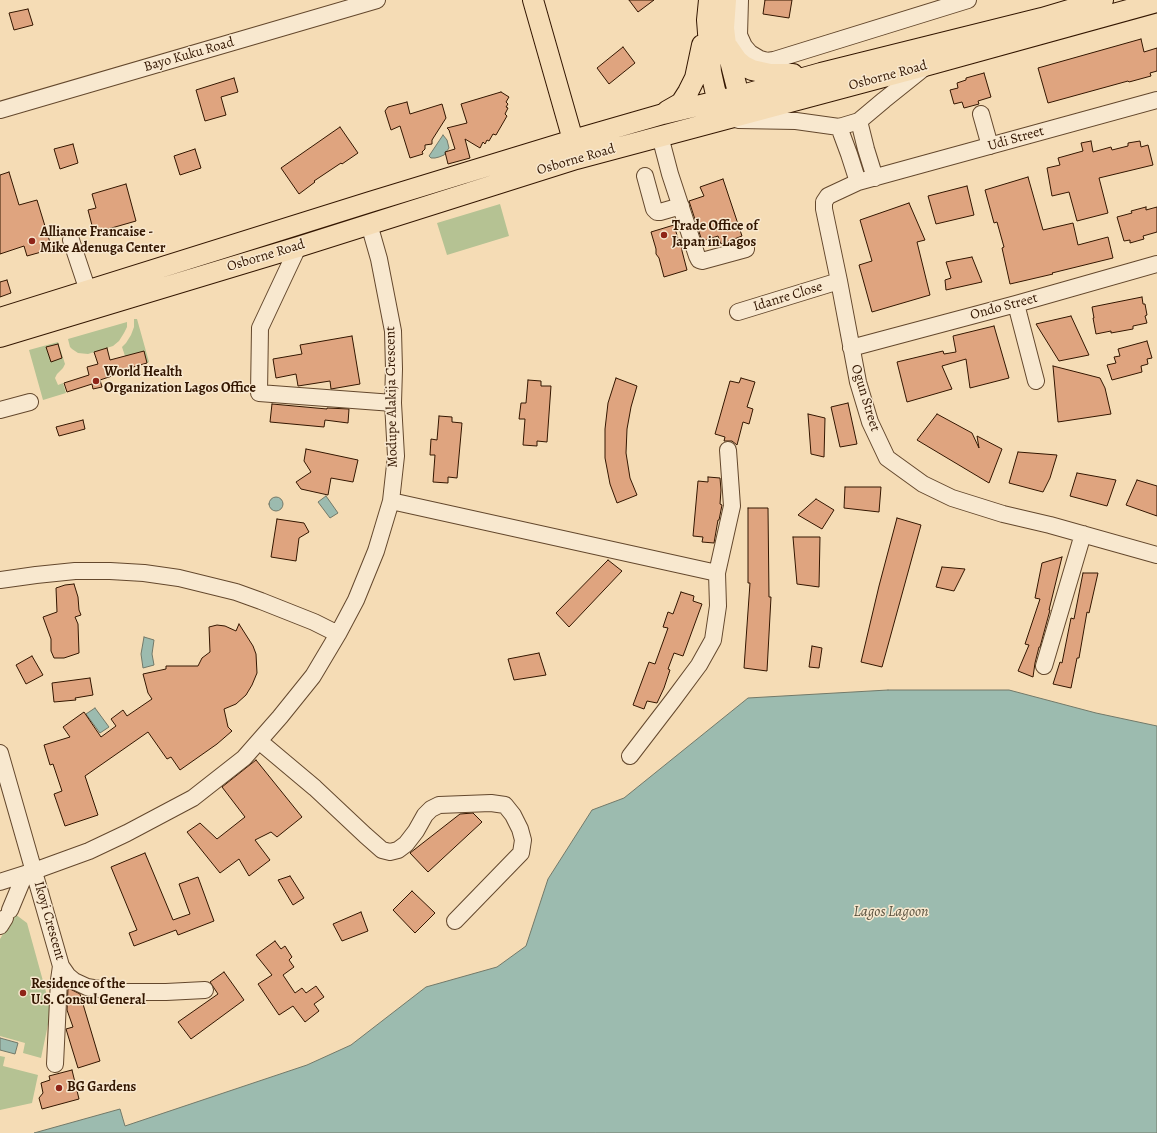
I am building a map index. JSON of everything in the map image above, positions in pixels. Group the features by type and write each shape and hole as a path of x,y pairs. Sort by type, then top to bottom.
{"main road":[{"path":"533,0 573,140"},
{"path":"708,0 707,20 711,72 718,101 726,120"},
{"path":"726,0 724,28 726,45 742,105"},
{"name":"Osborne Road","path":"0,337 298,247 576,159 726,120 742,105 821,73 1042,18 1103,0"},
{"name":"Osborne Road","path":"0,318 573,140 663,114 718,101 742,105 928,65 1157,2"},
{"path":"663,114 681,103 690,88 697,71 707,20"},
{"path":"726,45 736,60 752,70 770,74 821,73"}],"street":[{"name":"Bayo Kuku Road","path":"0,110 377,0"},
{"path":"740,0 740,35 744,46 750,53 767,61 968,0"},
{"path":"726,120 796,121 839,127 859,121 928,65"},
{"name":"Udi Street","path":"875,178 1157,100"},
{"path":"981,114 990,146"},
{"path":"859,121 875,178"},
{"path":"839,127 858,182"},
{"path":"660,136 699,260 702,261 746,249"},
{"path":"645,176 656,212 681,206"},
{"name":"Ogun Street","path":"875,178 858,182 828,196 824,202 824,209 858,382 870,422 887,458 923,484 952,498 1003,514 1157,554"},
{"name":"Modupe Alakija Crescent","path":"0,882 30,873 88,850 127,833 190,800 244,758 280,718 313,676 338,634 356,600 376,551 391,501 396,456 393,403 393,331 379,259 369,224"},
{"path":"71,240 88,291"},
{"path":"298,247 260,328 259,393 393,403"},
{"name":"Ondo Street","path":"851,348 1016,304 1157,264"},
{"name":"Idanre Close","path":"738,312 839,281"},
{"path":"1016,304 1036,381"},
{"path":"0,410 30,402"},
{"path":"630,756 699,664 713,640 718,606 717,573 732,506 728,450"},
{"path":"391,501 717,573"},
{"path":"1044,666 1083,534"},
{"path":"0,580 75,571 144,573 178,578 236,592 314,622 338,634"},
{"path":"259,741 315,788 382,850 390,852 398,850 406,844 425,816 431,809 439,805 491,803 505,805 513,814 520,829 523,840 521,853 455,921"},
{"name":"Ikoyi Crescent","path":"0,753 30,873 61,966 68,976 74,981 86,986 117,992 187,992 205,990"},
{"path":"5,918 30,873"},
{"path":"55,1064 61,966"}],"green space":[{"path":"500,204 509,236 447,255 437,223"},
{"path":"134,319 137,319 149,362 147,363 144,351 125,356 122,347 131,335 134,327"},
{"path":"127,322 127,327 124,333 119,341 113,346 88,354 78,353 70,347 68,339"},
{"path":"58,342 65,364 55,378 58,385 63,383 66,393 43,400 29,350"},
{"name":"Residence of the U.S. Consul General","path":"15,914 27,923 51,1010 41,1058 23,1053 25,1043 0,1036 0,939"},
{"path":"0,1056 5,1057 3,1066 38,1075 32,1103 0,1110"}],"water":[{"path":"443,135 447,140 449,148 444,155 431,158 429,156"},
{"path":"326,496 338,513 330,518 318,502"},
{"path":"273,497 279,497 283,501 283,507 279,511 273,511 269,507 269,501"},
{"path":"144,637 154,640 152,654 154,665 143,668 141,654"},
{"name":"Lagos Lagoon","path":"888,690 1009,690 1096,713 1157,726 1157,1133 34,1133 120,1109 125,1126 307,1065 351,1045 426,987 497,967 526,946 548,879 592,810 624,798 748,698"},
{"path":"95,708 109,727 100,733 86,714"},
{"path":"0,1038 18,1043 15,1054 0,1050"}],"building":[{"path":"629,0 654,0 638,12"},
{"path":"765,0 792,0 789,18 763,14"},
{"path":"28,9 33,25 14,30 9,13"},
{"path":"1141,39 1144,52 1157,48 1157,71 1150,73 1151,76 1048,103 1038,68"},
{"path":"623,47 635,63 609,84 597,68"},
{"path":"984,73 991,97 978,101 979,104 964,108 962,102 954,104 950,90 958,88 957,83 966,80 966,78"},
{"path":"234,78 238,92 221,97 226,115 205,121 196,90"},
{"path":"501,92 509,97 506,102 508,104 506,107 508,108 505,114 507,116 496,135 493,134 489,141 487,140 485,144 483,142 480,148 465,139 470,158 448,164 445,152 455,149 447,128 467,123 461,104"},
{"path":"407,102 410,114 442,104 446,118 432,140 432,144 425,145 425,149 422,152 423,154 410,158 400,126 391,130 385,111 388,107"},
{"path":"340,127 358,153 314,181 315,182 299,194 281,168"},
{"path":"1091,141 1093,152 1111,147 1112,150 1128,146 1128,143 1140,141 1141,147 1148,145 1153,165 1099,178 1108,213 1077,221 1069,192 1052,196 1047,168 1060,165 1058,158 1083,151 1081,143"},
{"path":"73,144 78,163 60,169 54,149"},
{"path":"195,149 201,168 180,175 174,156"},
{"path":"9,172 19,205 37,200 52,249 27,256 24,246 0,254 0,175"},
{"path":"1028,177 1043,230 1073,223 1078,245 1108,237 1113,258 1010,284 1002,248 1004,247 997,222 994,223 985,190"},
{"path":"723,179 742,236 721,244 718,236 702,241 689,201 704,196 700,187"},
{"path":"126,184 136,221 94,233 88,210 96,208 92,194"},
{"path":"967,186 974,215 936,224 928,196"},
{"path":"909,203 925,240 917,242 930,295 872,312 859,265 872,261 860,220"},
{"path":"1146,207 1146,210 1157,207 1157,232 1143,236 1144,239 1130,243 1130,240 1124,241 1117,217"},
{"path":"674,225 679,242 682,246 687,270 664,277 659,258 656,254 651,232"},
{"path":"972,257 982,282 946,290 945,280 951,278 946,262"},
{"path":"7,280 11,293 0,297 0,282"},
{"path":"1142,297 1143,304 1145,304 1147,315 1145,316 1147,323 1133,326 1133,329 1096,334 1092,307"},
{"path":"1071,316 1089,355 1059,361 1036,324"},
{"path":"994,326 1009,378 970,388 966,359 942,366 952,389 907,402 897,362 943,351 944,354 956,352 953,336"},
{"path":"352,336 360,384 331,389 330,381 298,386 296,374 276,378 273,359 302,354 300,345"},
{"path":"1147,341 1152,358 1147,359 1148,364 1141,366 1142,372 1112,380 1107,365 1116,363 1114,357 1120,356 1118,349"},
{"path":"58,344 62,358 51,362 46,347"},
{"path":"107,348 110,360 144,351 147,363 126,369 127,371 100,380 102,387 93,389 92,384 67,392 64,383 89,375 87,367 98,364 94,352"},
{"path":"1053,366 1100,378 1105,388 1111,414 1058,422"},
{"path":"616,378 637,386 627,429 626,453 630,478 637,495 617,503 610,484 605,458 605,429 608,403"},
{"path":"741,378 755,382 747,407 753,409 749,424 743,422 737,445 732,441 724,441 725,437 715,434 730,381 739,383"},
{"path":"528,380 541,381 541,386 551,386 547,442 537,441 537,446 523,445 525,419 519,419 521,403 526,403"},
{"path":"848,403 857,444 840,447 831,407"},
{"path":"272,404 327,409 349,409 348,423 325,420 324,427 270,422"},
{"path":"808,414 825,418 824,457 811,454"},
{"path":"937,414 972,433 979,448 977,436 1002,449 989,483 917,440"},
{"path":"439,416 452,417 452,422 462,423 457,478 448,477 448,483 433,482 435,455 430,455 431,439 437,440"},
{"path":"83,420 85,429 59,436 56,427"},
{"path":"306,449 358,460 353,482 331,478 328,495 301,489 296,482 311,472 304,461"},
{"path":"1018,452 1057,455 1050,478 1043,492 1009,483"},
{"path":"1077,473 1116,480 1107,506 1070,496"},
{"path":"708,477 720,478 720,504 722,505 714,543 702,542 703,537 693,536 698,481 708,482"},
{"path":"1137,480 1157,486 1157,516 1126,505"},
{"path":"845,487 881,487 879,512 844,508"},
{"path":"816,499 834,510 822,529 798,515"},
{"path":"748,508 768,508 769,597 771,597 767,671 744,668 750,583 748,583"},
{"path":"897,518 921,525 882,667 861,662"},
{"path":"277,519 304,523 309,532 299,538 296,561 271,557"},
{"path":"793,537 820,537 819,587 797,584"},
{"path":"1062,557 1050,610 1035,663 1033,677 1018,671 1029,645 1025,644 1040,599 1035,598 1042,563"},
{"path":"608,560 622,571 569,627 556,613"},
{"path":"942,567 965,569 954,591 936,587"},
{"path":"1083,573 1098,573 1089,613 1087,612 1079,658 1077,658 1071,688 1053,684 1060,662 1062,663 1071,618 1074,619"},
{"path":"74,584 81,615 75,617 78,624 79,653 64,658 54,658 51,651 51,639 43,617 57,612 56,588"},
{"path":"681,592 694,596 693,601 702,604 683,656 674,653 668,669 670,670 664,688 657,703 647,701 644,709 633,705 649,662 655,664 668,628 663,627 668,612 673,614"},
{"path":"239,624 253,646 256,654 257,673 246,695 236,704 224,709 228,727 232,731 217,744 180,770 171,757 167,759 148,732 85,776 98,815 65,826 54,794 62,791 53,764 50,765 44,745 70,737 63,727 84,712 101,737 116,726 111,719 123,710 127,716 152,699 148,693 143,674 166,669 166,666 198,666 202,658 210,652 209,627 217,625 225,626 236,631"},
{"path":"812,646 822,648 819,668 809,667"},
{"path":"539,653 546,675 514,680 508,659"},
{"path":"32,656 43,675 26,684 16,665"},
{"path":"90,678 93,695 75,698 76,700 54,702 52,683"},
{"path":"256,760 302,817 277,837 271,832 255,840 270,860 249,876 239,859 220,873 187,832 200,823 217,839 245,817 222,787"},
{"path":"473,813 482,822 428,872 410,853 460,814"},
{"path":"145,853 173,920 190,914 179,884 198,877 214,921 178,935 176,930 134,946 129,933 137,930 111,867"},
{"path":"290,876 304,898 293,905 278,880"},
{"path":"412,891 435,913 415,933 393,910"},
{"path":"361,912 368,931 342,941 333,924"},
{"path":"275,941 281,949 285,946 292,957 289,960 294,967 283,975 295,993 302,988 306,993 316,986 324,997 314,1004 319,1011 305,1022 293,1006 279,1015 258,984 272,975 256,955"},
{"path":"224,972 244,1000 191,1039 178,1022 218,994 210,982"},
{"path":"68,988 80,994 100,1061 78,1068 66,1029 73,1027 67,1010"},
{"name":"BG Gardens","path":"72,1070 79,1099 42,1109 39,1098 43,1093 41,1083 50,1080 49,1076"}],"place":[{"name":"Trade Office of Japan in Lagos","path":"664,235"},
{"name":"Alliance Francaise - Mike Adenuga Center","path":"32,241"},
{"name":"World Health Organization Lagos Office","path":"96,381"},
{"name":"Residence of the U.S. Consul General","path":"23,993"},
{"name":"BG Gardens","path":"59,1088"}]}
